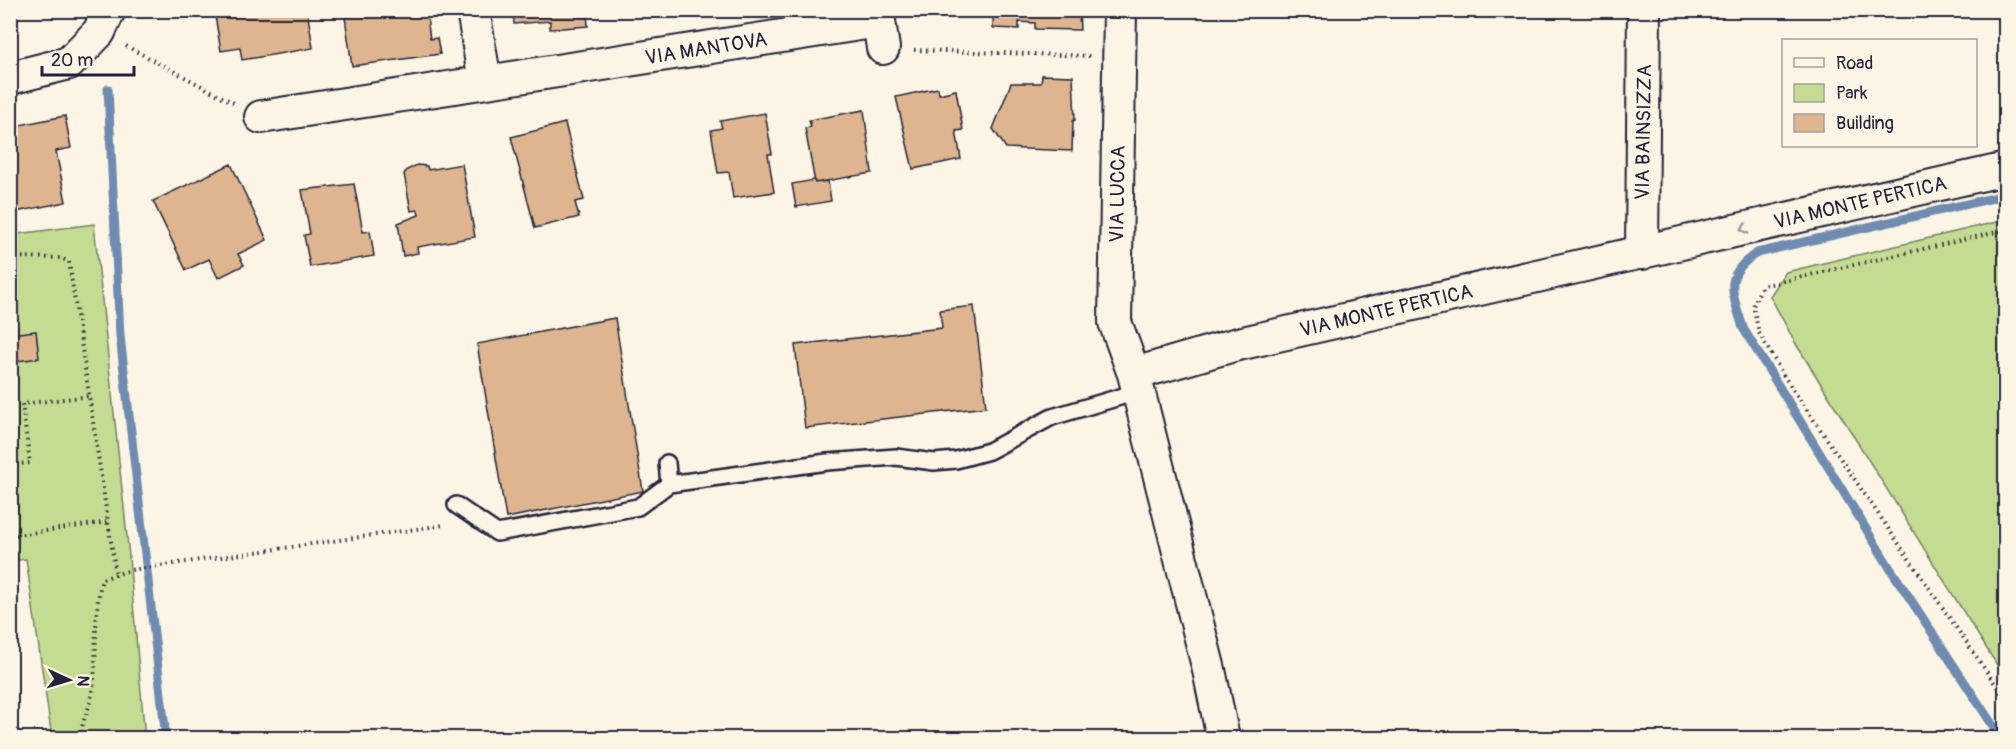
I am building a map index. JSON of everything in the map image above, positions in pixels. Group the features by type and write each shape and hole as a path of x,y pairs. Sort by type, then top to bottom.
{"street":[{"path":"473,10 485,82"},
{"name":"VIA LUCCA","path":"1120,10 1115,322 1135,383"},
{"name":"VIA BAINSIZZA","path":"1642,253 1644,10"},
{"path":"10,78 69,63 104,21"},
{"name":"VIA MANTOVA","path":"261,117 879,21 883,48"},
{"name":"VIA MONTE PERTICA","path":"1135,383 1233,345 2006,169"},
{"path":"1135,383 1209,670 1223,738"}],"lane":[{"path":"456,505 497,533 638,507 669,484 827,462 896,457 934,462 956,460 989,451 1052,417 1135,383"},
{"path":"667,463 669,484"}],"path":[{"path":"104,21 261,117"},
{"path":"883,48 1119,57"},
{"path":"2006,230 1762,286 1753,306 1759,333 1785,378 2006,700"},
{"path":"10,257 61,258 69,262 116,574"},
{"path":"10,465 30,463 22,404 90,396"},
{"path":"82,738 81,729 91,699 97,599 102,579 131,570 336,538 478,520"},
{"path":"10,536 108,522"}],"green space":[{"path":"2006,220 2005,678 1796,344 1770,296 1786,272"},
{"path":"94,224 128,546 145,738 52,738 26,559 11,561 10,235"}],"building":[{"path":"214,10 307,10 313,48 242,60 240,48 221,51"},
{"path":"344,10 426,10 430,39 437,38 440,54 352,66"},
{"path":"513,10 590,11 587,13 588,26 550,29 550,21 514,24"},
{"path":"993,10 1079,10 1080,30 1035,29 1035,23 1019,22 1019,29 993,28"},
{"path":"1042,75 1073,76 1075,120 1073,121 1072,151 1006,148 993,129 1011,83 1041,83"},
{"path":"938,88 939,94 956,90 963,130 956,131 961,159 913,169 896,97"},
{"path":"864,110 872,173 815,183 805,128 811,127 809,120"},
{"path":"765,113 772,154 768,154 774,192 733,198 729,172 718,173 711,130 722,128 720,121"},
{"path":"65,116 71,148 56,151 66,202 10,213 10,127"},
{"path":"565,123 584,200 575,202 579,217 535,228 511,137"},
{"path":"231,164 267,240 238,254 244,265 218,278 209,259 186,270 153,201"},
{"path":"462,164 475,237 417,247 418,253 403,256 398,223 419,215 418,210 411,211 404,174 417,165 427,166 428,170"},
{"path":"814,180 815,183 828,181 831,201 796,207 792,184"},
{"path":"354,184 363,232 370,231 374,256 310,267 304,235 310,234 302,190"},
{"path":"974,306 986,407 805,428 795,345 942,328 940,310"},
{"path":"615,318 643,491 506,518 477,344"},
{"path":"36,331 39,358 10,362 10,334"}],"waterway":[{"path":"108,89 120,336 166,738"},
{"path":"2001,738 1890,568 1743,328 1733,286 1738,270 1757,253 2006,195"}]}
